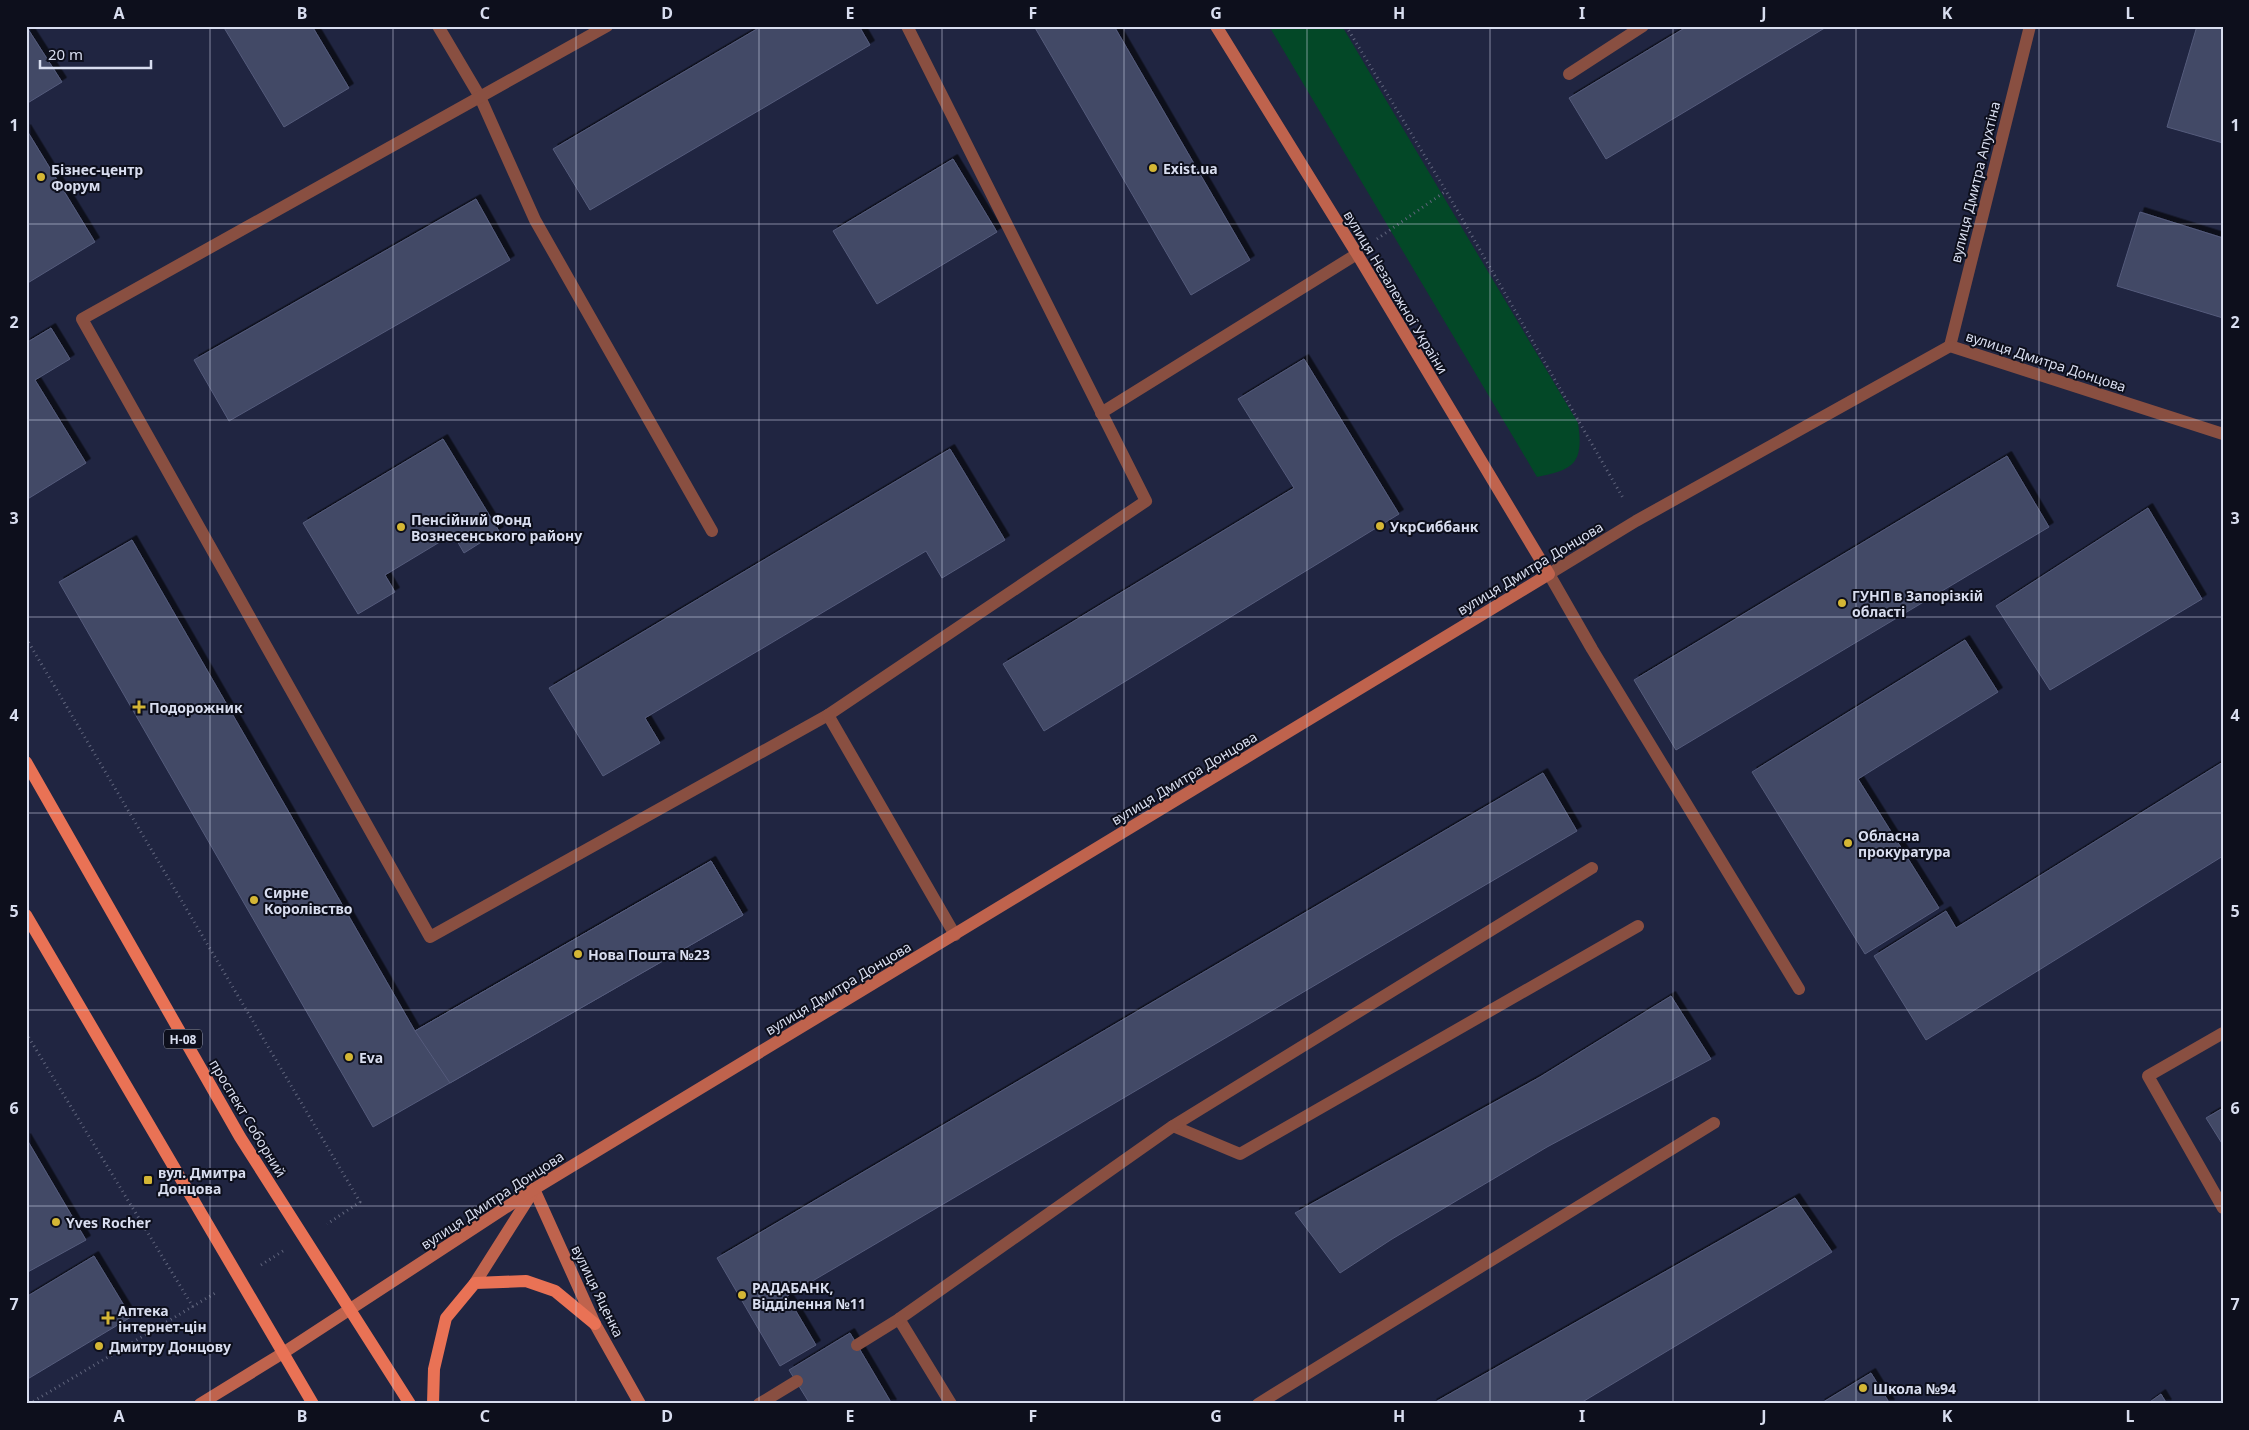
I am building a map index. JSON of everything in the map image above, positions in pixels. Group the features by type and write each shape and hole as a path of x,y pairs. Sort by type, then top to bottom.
{"main road":[{"name":"проспект Соборний","path":"26,762 240,1137 410,1404"},
{"path":"26,915 313,1404"},
{"path":"433,1404 434,1369 446,1318 475,1283 526,1281 555,1291 594,1324"}],"street":[{"path":"438,26 480,97 535,220 712,531"},
{"path":"607,26 82,319 430,937 828,714 1146,501 907,26"},
{"name":"вулиця Незалежної України","path":"1216,26 1357,254 1548,574"},
{"path":"1569,74 1643,26"},
{"name":"вулиця Дмитра Апухтіна","path":"1950,346 2030,26"},
{"path":"1101,412 1357,254"},
{"name":"вулиця Дмитра Донцова","path":"200,1404 350,1310 534,1189 1548,574 1636,521 1950,346 2223,434"},
{"path":"1548,574 1799,989"},
{"path":"828,714 955,935"},
{"path":"857,1345 899,1319 1173,1126 1592,868"},
{"path":"1173,1126 1240,1154 1638,926"},
{"path":"2223,1033 2148,1076 2223,1208"},
{"path":"1258,1404 1714,1123"},
{"path":"475,1283 534,1189"},
{"name":"вулиця Яценка","path":"534,1189 594,1324 640,1404"},
{"path":"899,1319 950,1404"},
{"path":"759,1404 797,1382"}],"path":[{"path":"1346,26 1446,191 1636,521"},
{"path":"1357,254 1446,191"},
{"path":"26,638 360,1202 193,1307 29,1404"},
{"path":"26,1033 193,1307"}],"green space":[{"path":"1269,26 1342,26 1578,423 1579,447 1577,456 1568,467 1537,477"}],"building":[{"path":"26,26 62,82 26,104"},
{"path":"223,26 312,26 349,88 284,127"},
{"path":"762,26 859,26 870,45 590,210 553,149"},
{"path":"1034,26 1114,26 1250,260 1191,295"},
{"path":"1688,26 1828,26 1606,159 1569,98"},
{"path":"2197,26 2223,26 2223,143 2167,127"},
{"name":"Бізнес-центр Форум","path":"26,129 95,242 26,284"},
{"path":"953,159 997,232 877,304 833,231"},
{"path":"476,199 510,260 229,421 194,360"},
{"path":"2140,212 2223,238 2223,318 2117,286"},
{"path":"51,328 70,359 35,380 86,463 26,500 26,343"},
{"path":"1304,359 1399,514 1044,731 1003,664 1294,488 1238,399"},
{"name":"Пенсійний Фонд Вознесенського району","path":"443,439 499,531 464,553 453,534 385,575 395,592 358,614 303,523"},
{"path":"950,449 1005,540 942,578 926,551 645,718 660,743 603,776 549,688"},
{"name":"ГУНП в Запорізкій області","path":"2007,456 2049,527 1676,750 1634,680"},
{"path":"2148,508 2202,599 2050,690 1996,606"},
{"path":"132,540 415,1031 711,861 743,915 373,1127 59,582"},
{"name":"Обласна прокуратура","path":"1965,640 1998,692 1858,779 1939,908 1865,954 1752,772"},
{"path":"2223,762 2223,856 1926,1040 1874,956 1946,911 1956,928"},
{"path":"1543,773 1577,831 787,1296 816,1345 780,1366 717,1258"},
{"path":"711,861 743,915 450,1083 415,1031"},
{"path":"1671,996 1711,1059 1547,1147 1392,1239 1340,1273 1295,1213 1540,1077"},
{"path":"2223,1108 2223,1145 2206,1118"},
{"path":"26,1138 86,1240 26,1273"},
{"path":"1795,1198 1832,1252 1579,1404 1432,1404"},
{"path":"94,1256 131,1317 26,1380 26,1297"},
{"path":"850,1333 892,1404 810,1404 789,1370"},
{"name":"Школа №94","path":"1871,1373 1890,1404 1820,1404"},
{"path":"2161,1394 2167,1404 2147,1404"}],"place":[{"name":"Exist.ua","path":"1153,168"},
{"name":"Бізнес-центр Форум","path":"41,177"},
{"name":"УкрСиббанк","path":"1380,526"},
{"name":"Пенсійний Фонд Вознесенського району","path":"401,527"},
{"name":"ГУНП в Запорізкій області","path":"1842,603"},
{"name":"Подорожник","path":"139,707"},
{"name":"Обласна прокуратура","path":"1848,843"},
{"name":"Сирне Королівство","path":"254,900"},
{"name":"Нова Пошта №23","path":"578,954"},
{"name":"Eva","path":"349,1057"},
{"name":"вул. Дмитра Донцова","path":"148,1180"},
{"name":"Yves Rocher","path":"56,1222"},
{"name":"РАДАБАНК, Відділення №11","path":"742,1295"},
{"name":"Аптека інтернет-цін","path":"108,1318"},
{"name":"Дмитру Донцову","path":"99,1346"},
{"name":"Школа №94","path":"1863,1388"}]}
